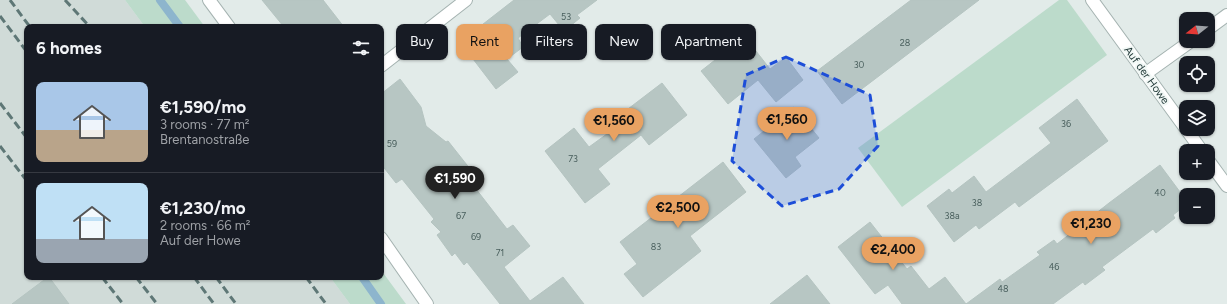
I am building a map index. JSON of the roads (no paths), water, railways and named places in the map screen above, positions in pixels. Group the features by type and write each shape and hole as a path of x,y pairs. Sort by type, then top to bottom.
{"street":[{"path":"209,0 227,24"},
{"path":"384,64 466,0"},
{"name":"Auf der Howe","path":"1092,0 1197,144"},
{"path":"1215,24 1227,15"},
{"path":"1146,74 1181,48"},
{"path":"1215,170 1227,186"},
{"path":"384,242 427,304"}],"waterway":[{"path":"160,0 178,24"},
{"path":"364,280 381,304"}],"railway":[{"path":"10,0 28,24"},
{"path":"65,0 87,24"},
{"path":"0,16 24,48"},
{"path":"0,103 24,134"},
{"path":"0,146 24,177"},
{"path":"104,280 123,304"},
{"path":"138,280 157,304"},
{"path":"196,280 214,304"},
{"path":"218,280 236,304"},
{"path":"308,280 326,304"}]}
